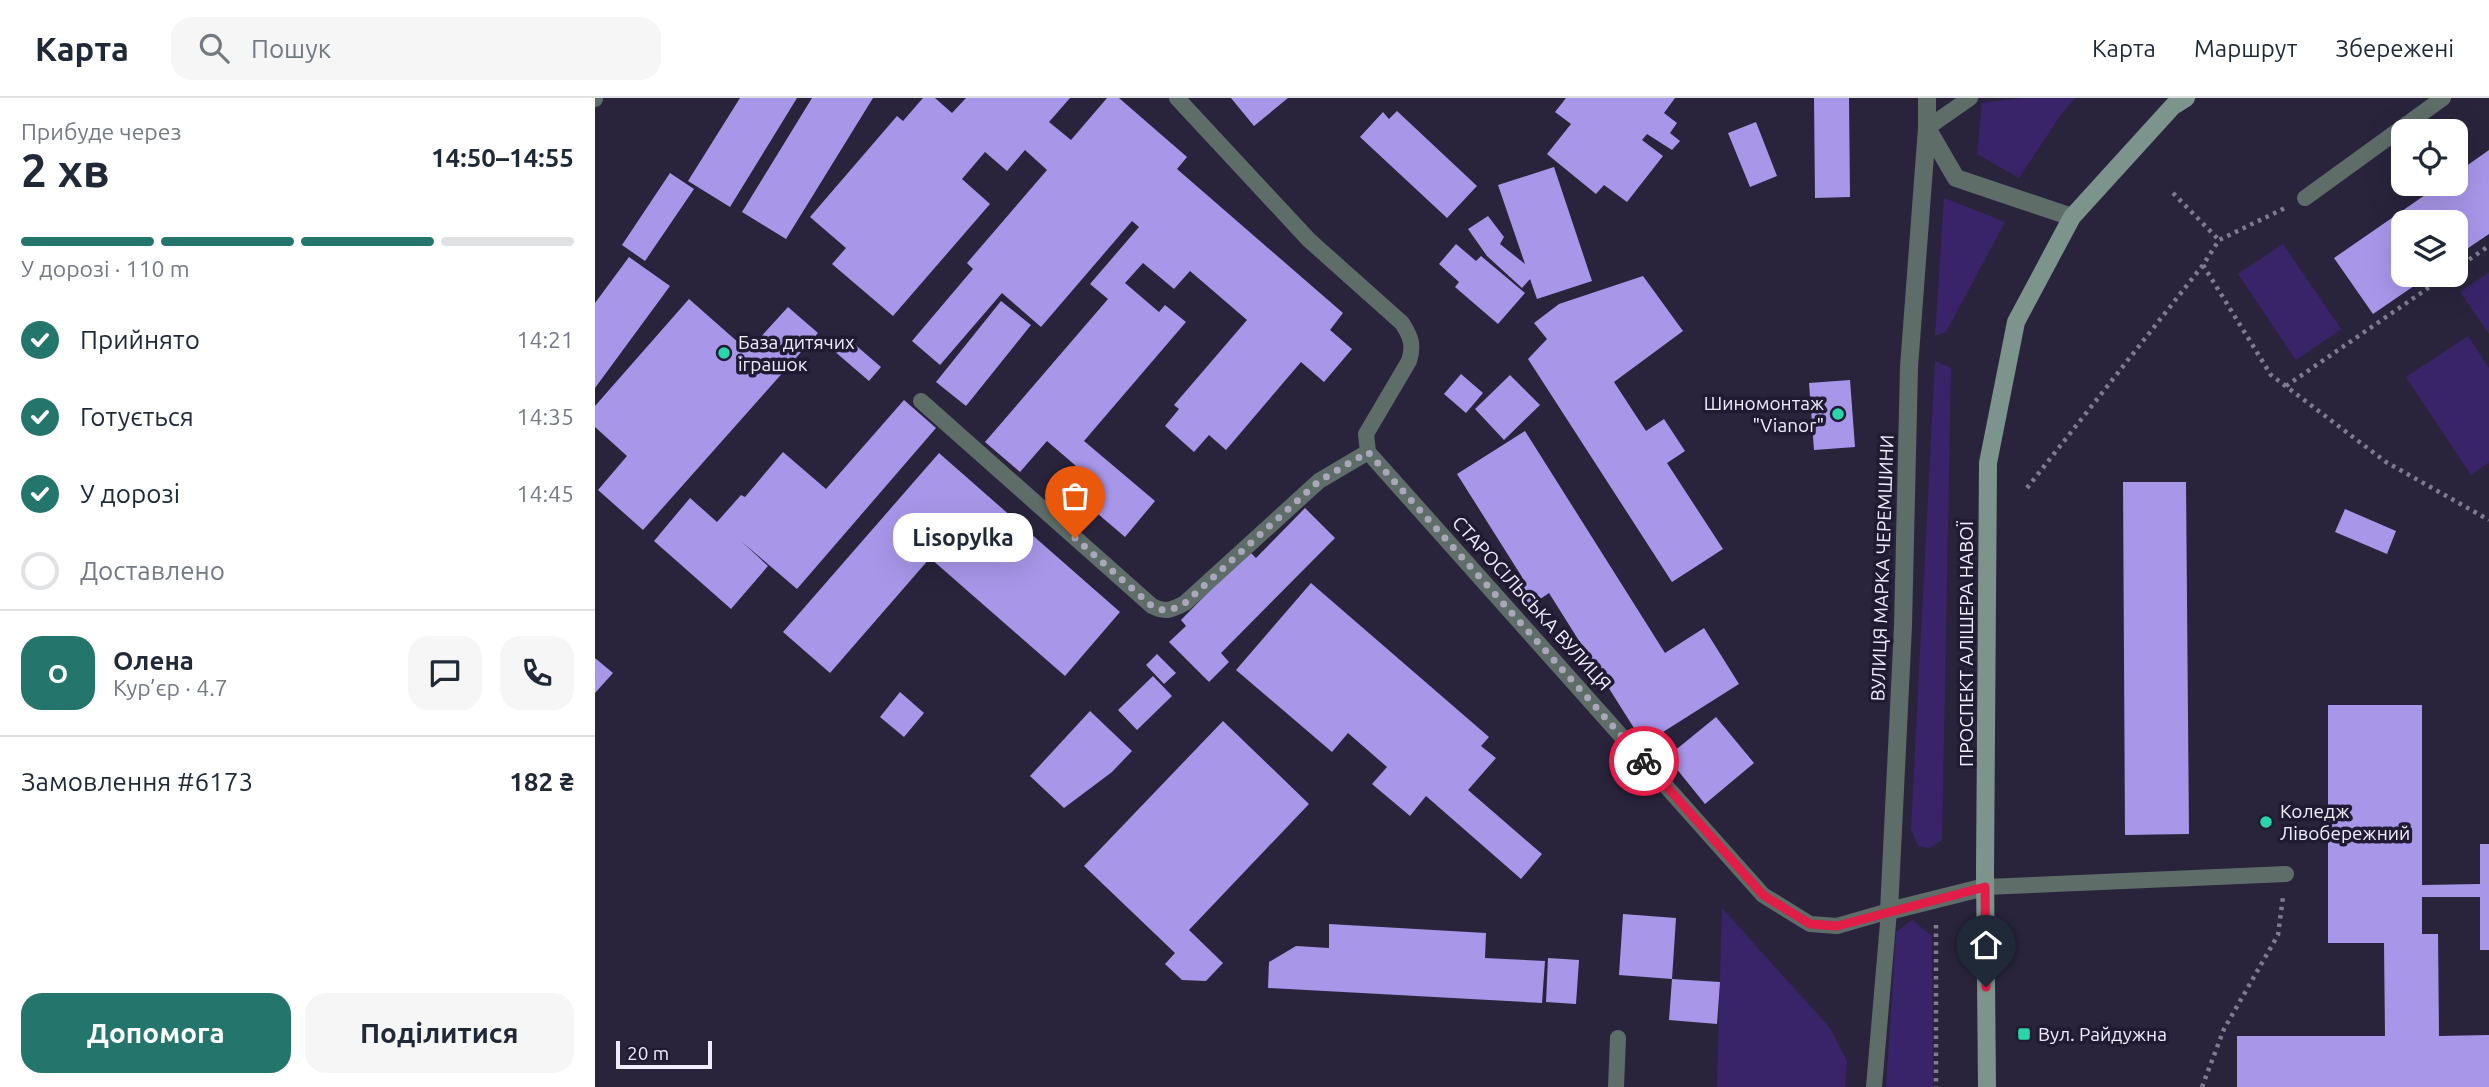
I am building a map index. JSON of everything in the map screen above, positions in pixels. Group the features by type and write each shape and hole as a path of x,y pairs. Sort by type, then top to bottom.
{"street":[{"name":"ВУЛИЦЯ МАРКА ЧЕРЕМШИНИ","path":"1889,911 1903,625 1909,367 1927,98"},
{"name":"ПРОСПЕКТ АЛІШЕРА НАВОЇ","path":"1987,1087 1985,887 1988,463 2016,322 2072,217 2173,106 2186,98"},
{"path":"1927,128 1956,178 2072,217"},
{"path":"1889,911 1985,887"}],"lane":[{"path":"921,401 1152,606 1162,611 1172,610 1185,603 1319,481 1368,452 1366,434 1409,361 1413,348 1410,335 1402,323 1309,240 1177,98"},
{"path":"1927,128 1970,98"},
{"path":"2305,198 2443,98"},
{"name":"СТАРОСІЛЬСЬКА ВУЛИЦЯ","path":"1368,452 1763,895 1810,924 1837,926 1889,911"},
{"path":"1985,887 2286,874"},
{"path":"1874,1087 1889,911"},
{"path":"1616,1087 1618,1038"}],"path":[{"path":"2173,193 2219,240"},
{"path":"2027,488 2203,265 2219,240 2305,198"},
{"path":"2468,260 2489,246"},
{"path":"2203,265 2271,375 2386,462 2489,520"},
{"path":"2286,386 2430,287"},
{"path":"2202,1087 2224,1029 2278,935 2286,874"},
{"path":"1936,899 1936,1087"}],"shaded area":[{"path":"2023,98 2075,98 2019,178 1977,154 1982,103"},
{"path":"1944,198 2005,222 1946,332 1935,336"},
{"path":"2283,244 2341,329 2296,360 2238,274"},
{"path":"2489,272 2489,334 2460,292"},
{"path":"2468,336 2489,368 2489,462 2471,475 2406,377"},
{"path":"1935,361 1951,368 1942,840 1930,848 1918,846 1911,829"},
{"path":"1722,908 1830,1028 1847,1061 1845,1087 1717,1087"},
{"path":"1912,920 1932,936 1933,1087 1886,1087 1896,932"}],"building":[{"path":"740,98 797,98 730,207 688,181"},
{"path":"812,98 873,98 786,239 742,212"},
{"path":"923,98 935,98 952,113 966,98 1070,98 1049,122 1071,140 1107,98 1119,98 1187,157 1177,169 1343,313 1330,330 1352,349 1324,382 1301,362 1226,450 1209,435 1194,452 1165,426 1179,409 1174,405 1247,320 1190,271 1174,289 1143,263 1125,283 1159,312 1165,305 1186,322 1084,441 1155,501 1125,537 1084,502 1098,485 1047,441 1020,472 985,442 1108,299 1090,284 1139,227 1132,221 1041,327 1002,293 940,365 912,341 973,269 967,263 1047,170 1025,150 1007,171 985,152 962,179 990,204 893,316 832,264 846,248 810,217 897,116 903,121"},
{"path":"1231,98 1288,98 1254,126"},
{"path":"1566,98 1675,98 1664,113 1677,123 1670,133 1680,141 1672,150 1647,134 1642,140 1663,156 1627,202 1604,185 1596,194 1547,154 1571,124 1555,112"},
{"path":"1814,98 1849,98 1850,197 1815,198"},
{"path":"1397,111 1477,186 1447,218 1360,137 1383,112 1389,119"},
{"path":"1756,122 1777,176 1750,187 1728,133"},
{"path":"2489,150 2489,234 2468,248 2468,210 2403,210 2424,196 2468,196 2468,165"},
{"path":"1554,167 1592,281 1537,299 1530,279 1522,288 1487,256 1468,229 1488,216 1504,237 1500,244 1525,264 1498,185"},
{"path":"670,173 694,189 645,261 622,245"},
{"path":"2391,219 2391,287 2412,287 2373,314 2334,258"},
{"path":"1456,244 1476,261 1481,256 1525,293 1498,324 1455,287 1459,282 1439,264"},
{"path":"629,257 670,286 595,388 595,303"},
{"path":"1643,276 1683,331 1614,382 1646,431 1664,419 1685,451 1667,463 1723,549 1672,582 1528,359 1547,339 1534,323 1559,304"},
{"path":"689,299 748,351 788,307 818,333 643,530 598,490 627,456 595,427 595,406"},
{"path":"1001,301 1031,325 966,406 936,382"},
{"path":"845,336 881,367 869,381 833,350"},
{"path":"1461,374 1483,393 1466,413 1444,394"},
{"path":"1510,375 1540,405 1504,440 1475,409"},
{"path":"1850,380 1855,447 1814,450 1809,383"},
{"path":"904,400 936,428 797,589 741,541 768,566 731,609 654,541 690,498 717,522 741,495 745,497 783,452 826,489"},
{"path":"1525,431 1665,653 1704,628 1739,684 1644,744 1549,593 1530,606 1514,582 1522,577 1457,474"},
{"path":"939,453 1120,612 1065,676 930,558 830,673 783,632"},
{"path":"2123,482 2186,482 2189,834 2125,835"},
{"path":"1305,508 1335,538 1221,653 1229,662 1209,682 1169,642 1186,626 1181,620 1249,551 1256,558"},
{"path":"2345,509 2396,531 2387,554 2335,532"},
{"path":"1311,583 1489,737 1481,746 1496,758 1468,790 1542,854 1521,879 1426,796 1410,816 1372,784 1387,767 1348,733 1332,752 1236,670"},
{"path":"1157,654 1176,673 1164,684 1146,665"},
{"path":"595,658 613,673 595,693"},
{"path":"1153,676 1172,696 1137,730 1118,710"},
{"path":"900,692 924,713 904,737 880,717"},
{"path":"2328,705 2422,705 2422,885 2480,884 2480,844 2489,844 2489,950 2480,950 2480,897 2422,897 2422,934 2438,934 2439,1036 2489,1035 2489,1087 2237,1087 2237,1036 2385,1036 2384,943 2328,943"},
{"path":"1090,711 1132,751 1112,772 1064,808 1030,776"},
{"path":"1716,717 1754,763 1705,804 1667,757"},
{"path":"1223,721 1309,804 1189,930 1223,963 1206,981 1182,980 1165,964 1175,953 1084,866"},
{"path":"1623,914 1676,918 1672,979 1619,975"},
{"path":"1329,924 1486,933 1485,958 1545,961 1542,1003 1268,988 1269,962 1296,946 1329,948"},
{"path":"1548,958 1579,960 1576,1004 1546,1002"},
{"path":"1672,979 1720,982 1717,1024 1669,1020"}],"way so far":[{"path":"1075,538 1152,606 1162,611 1172,610 1185,603 1319,481 1368,452 1644,761"}],"place":[{"name":"База дитячих іграшок","path":"724,353"},
{"name":"Шиномонтаж \"Vianor\"","path":"1838,414"},
{"name":"Lisopylka","path":"1075,538"},
{"name":"Коледж Лівобережний","path":"2266,822"},
{"name":"Вул. Райдужна","path":"2024,1034"}],"route":[{"path":"1644,761 1763,895 1810,924 1837,926 1985,887 1986,987"}]}
